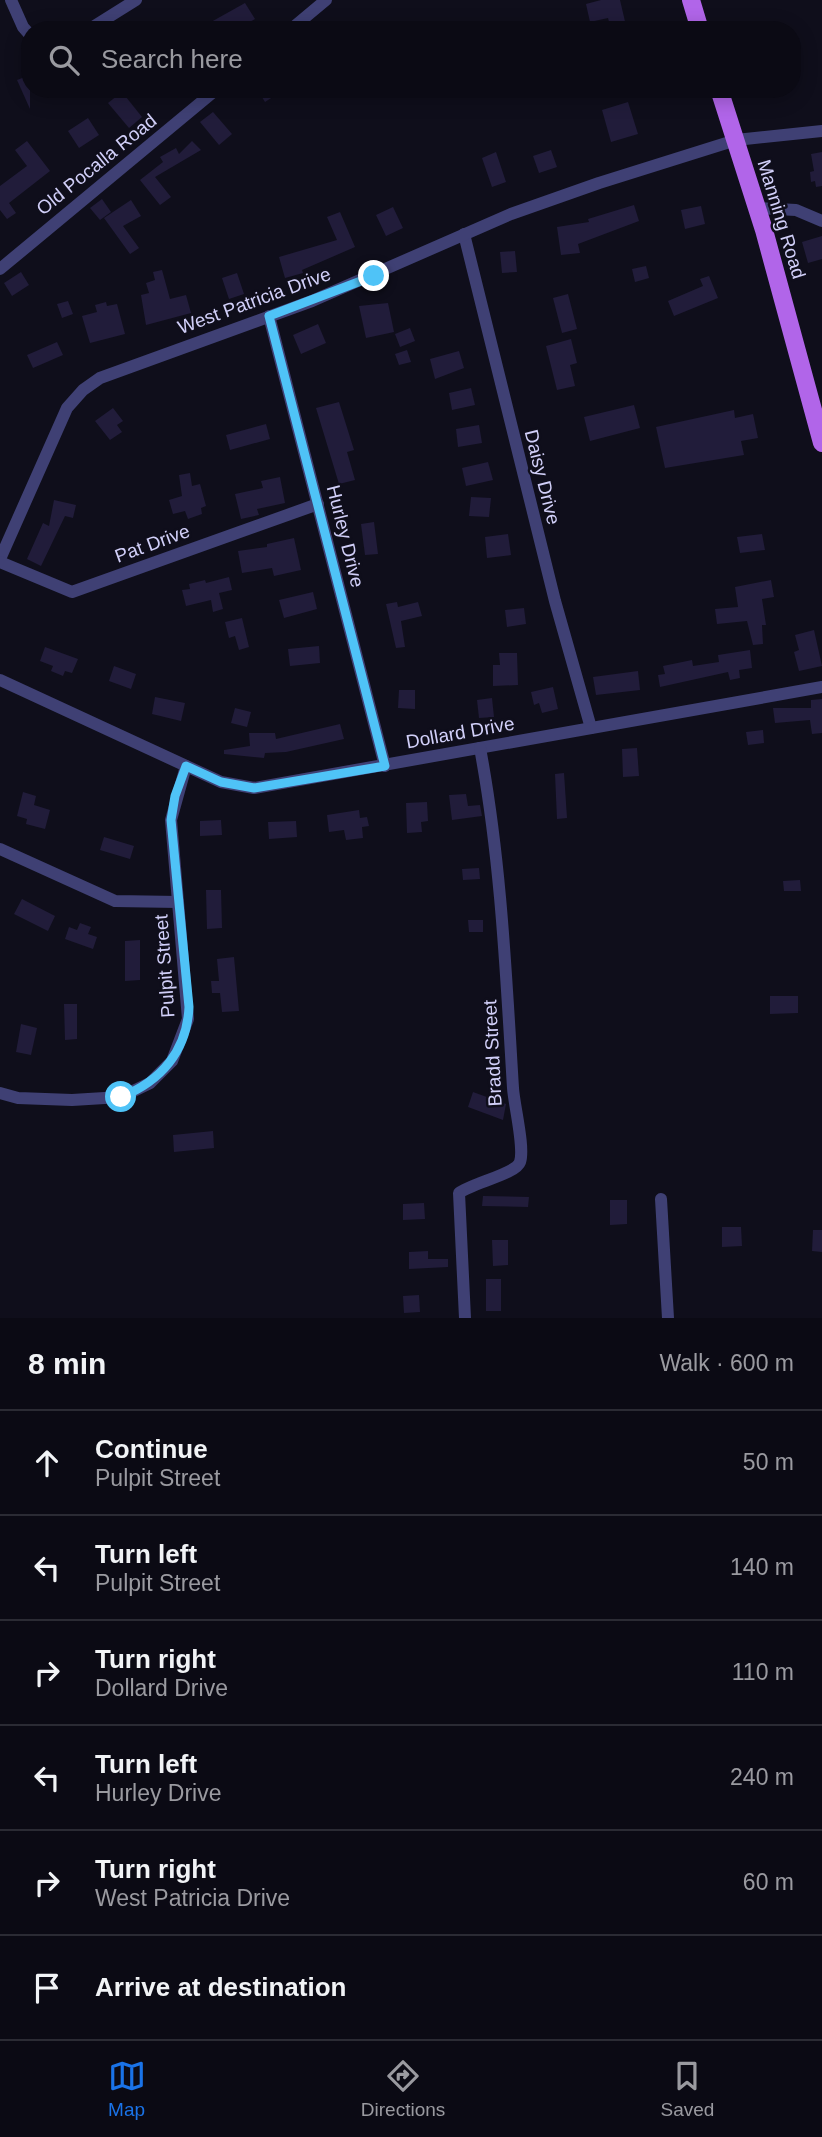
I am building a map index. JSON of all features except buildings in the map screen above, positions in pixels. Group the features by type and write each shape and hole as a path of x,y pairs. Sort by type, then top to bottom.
{"main road":[{"path":"691,0 697,21"},
{"name":"Manning Road","path":"722,98 815,385 822,443"}],"street":[{"path":"11,0 21,22"},
{"path":"102,21 136,0"},
{"path":"301,21 326,0"},
{"name":"Old Pocalla Road","path":"0,269 207,98"},
{"name":"West Patricia Drive","path":"0,560 72,400 113,372 374,276 464,234 561,196 736,140 822,131"},
{"path":"757,208 796,210 822,221"},
{"name":"Daisy Drive","path":"464,234 555,601 591,728"},
{"name":"Hurley Drive","path":"269,316 385,766"},
{"name":"Pat Drive","path":"0,560 72,592 318,504"},
{"name":"Dollard Drive","path":"0,680 221,782 254,788 822,687"},
{"name":"Bradd Street","path":"465,1318 459,1193 514,1169 521,1155 514,1111 511,1017 495,839 480,748"},
{"name":"Pulpit Street","path":"0,1093 18,1098 104,1100 136,1091 161,1074 180,1046 188,1019 171,820 175,796 186,766"},
{"path":"0,849 115,901 178,902"},
{"path":"661,1199 668,1318"}],"route":[{"path":"121,1097 150,1083 161,1074 172,1061 186,1032 189,1007 171,831 172,808 186,766 221,782 254,788 385,766 269,316 374,276"}]}
